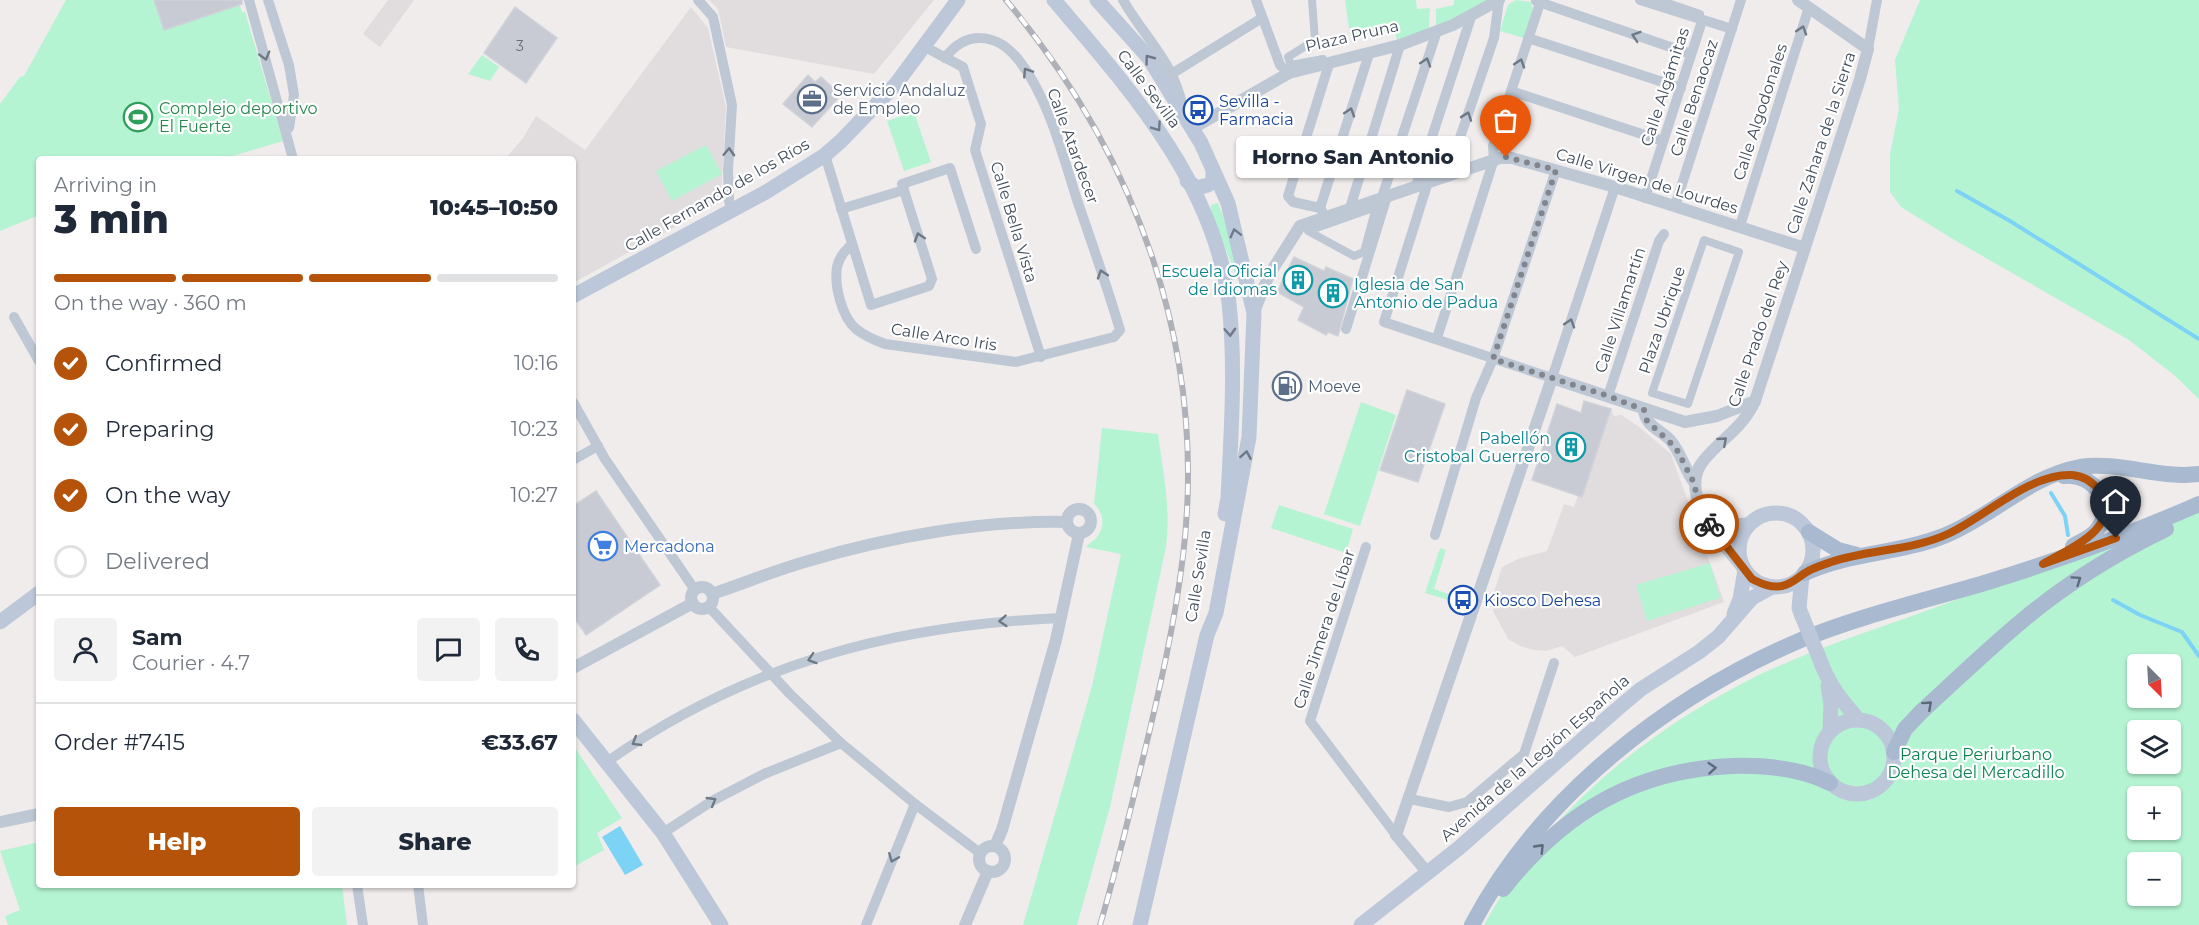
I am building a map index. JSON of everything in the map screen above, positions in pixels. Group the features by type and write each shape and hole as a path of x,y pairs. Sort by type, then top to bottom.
{"main road":[{"name":"Calle Fernando de los Ríos","path":"576,294 732,210 825,155 842,141 896,84 958,0"},
{"name":"Calle Sevilla","path":"1054,0 1161,132 1205,215 1223,274 1229,302 1232,366 1230,454 1228,498 1208,611 1207,635"},
{"name":"Calle Sevilla","path":"1097,0 1149,58 1192,128 1228,203 1254,313 1249,437 1216,613 1207,635"},
{"path":"1187,181 1197,188 1208,185 1213,181 1213,170"},
{"path":"1205,215 1208,201 1221,198 1228,203"},
{"path":"1223,274 1231,286 1240,290 1248,290"},
{"path":"1858,555 1838,550 1809,532 1802,523 1782,513 1759,516 1750,523 1739,544 1739,557 1744,569 1762,584 1774,587 1794,582 1830,562 1858,555 1891,551 1947,534 1971,522 2027,487 2066,470 2095,466 2199,474"},
{"path":"2043,564 2096,531 2104,511 2103,501 2092,483 2082,477 2054,476"},
{"path":"1472,924 1512,858 1546,816 1622,747 1700,694 1777,651 1821,632 2043,564 2199,504"},
{"path":"1894,752 1905,729 1921,712 2024,619 2125,549 2199,511"},
{"path":"1800,612 1803,575 1813,553 1809,532"},
{"name":"Avenida de la Legión Española","path":"1732,619 1740,599 1744,569"},
{"path":"1774,587 1800,612 1828,682 1841,701 1859,720"},
{"name":"Avenida de la Legión Española","path":"1361,925 1459,848 1641,689 1718,637 1752,598 1774,587"},
{"path":"0,622 36,595"},
{"path":"1140,925 1207,635"},
{"path":"1828,682 1830,731"},
{"path":"1472,924 1518,871 1557,831 1590,807 1624,789 1666,774 1710,767 1755,766 1810,773 1830,783 1850,793 1861,794 1872,791 1882,784 1890,775 1894,764 1894,752 1890,740 1882,729 1859,720 1839,725 1830,731 1824,741 1820,763 1830,783"},
{"path":"576,724 663,833 721,925"}],"street":[{"path":"249,0 292,154"},
{"path":"268,0 289,64 294,94 288,121 292,154"},
{"path":"698,0 713,16 732,105 728,170 729,201 732,210"},
{"path":"1123,0 1164,56 1173,74 1184,114"},
{"path":"1256,0 1280,66 1289,73"},
{"name":"Plaza Pruna","path":"1312,0 1315,40 1288,57 1291,65 1368,51 1399,42 1452,21 1491,0"},
{"path":"1192,128 1289,73 1400,45 1437,31 1499,0"},
{"path":"1422,184 1453,158 1494,38 1499,0"},
{"path":"1640,0 1732,29"},
{"path":"1659,0 1728,23 1739,0"},
{"name":"Calle Benaocaz","path":"1675,206 1732,29 1739,0"},
{"path":"1804,3 1868,49 1876,0"},
{"path":"1437,338 1494,159 1493,146 1538,1 1691,54"},
{"name":"Calle Algodonales","path":"1740,226 1804,3"},
{"path":"1472,14 1430,142 1422,184 1384,322 1678,421 1694,421 1717,416 1755,401"},
{"path":"1173,74 1262,18"},
{"name":"Calle Algámitas","path":"1645,198 1702,21"},
{"path":"1382,200 1308,231 1354,256 1364,252 1382,200 1437,31"},
{"name":"Calle Atardecer","path":"945,58 954,45 977,37 996,40 1016,57 1032,80 1064,161 1119,330"},
{"path":"1528,38 1681,88"},
{"path":"1350,208 1400,45"},
{"name":"Calle Bella Vista","path":"925,47 963,67 981,124 975,150 1041,357"},
{"name":"Calle Zahara de la Sierra","path":"1805,248 1868,49"},
{"path":"1329,64 1288,196 1293,202 1323,212 1369,54"},
{"path":"1511,91 1663,141"},
{"path":"825,155 871,305 929,286 932,279 902,184 950,168 976,249"},
{"name":"Calle Virgen de Lourdes","path":"1254,313 1269,275 1300,226 1323,212 1382,200 1494,159 1512,158 1556,170 1805,248"},
{"path":"1435,535 1476,398 1493,359 1556,170"},
{"path":"1427,872 1396,835 1615,187"},
{"path":"841,208 904,190"},
{"path":"1346,329 1382,200"},
{"name":"Calle Villamartín","path":"1608,396 1659,241 1664,234"},
{"name":"Plaza Ubrique","path":"1704,240 1739,252 1688,404 1652,393 1704,240"},
{"name":"Calle Arco Iris","path":"852,244 842,254 837,268 838,288 846,318 869,338 885,344 1016,362 1114,337 1119,330"},
{"name":"Calle Prado del Rey","path":"1694,483 1699,466 1742,423 1755,401 1805,248"},
{"path":"1248,290 1260,285 1269,275"},
{"path":"14,316 36,356"},
{"path":"576,407 598,447 694,590"},
{"path":"1644,410 1647,421 1672,443 1694,483 1699,504 1707,516 1710,527 1744,569"},
{"path":"576,458 598,447"},
{"path":"995,846 1014,787 1061,618 1079,534 1090,527 1092,522 1089,513 1083,509 1076,509 1068,515 1067,522 1070,530 1079,534"},
{"path":"1707,516 1719,523 1732,526 1750,523"},
{"path":"712,594 810,560 894,539 949,530 1067,522"},
{"name":"Calle Jimera de Líbar","path":"1366,547 1310,721 1396,835"},
{"path":"706,588 712,594 713,602 709,607 699,609 693,603 694,590 706,588"},
{"path":"576,667 693,603"},
{"path":"709,607 771,674 841,743 915,804 980,853"},
{"path":"608,761 687,712 771,674 851,647 912,633 974,624 1061,618"},
{"path":"1410,799 1449,807 1467,802 1524,754 1554,663"},
{"path":"663,833 712,801 743,785 841,743"},
{"path":"866,925 915,804"},
{"path":"0,822 36,815"},
{"path":"995,846 1003,851 1005,860 998,870 988,871 980,864 980,853 986,847 995,846"},
{"path":"965,925 988,871"},
{"path":"357,888 363,925"},
{"path":"418,888 423,925"}],"shaded area":[{"path":"388,0 414,0 380,47 363,34"},
{"path":"709,0 934,0 874,74 726,47 718,9"},
{"path":"691,7 708,28 726,107 721,197 718,203 576,281 576,156 508,156 523,138 536,116 585,150"},
{"path":"1611,409 1614,416 1621,415 1638,426 1671,454 1724,602 1575,657 1562,646 1546,651 1520,646 1508,639 1493,611 1492,598 1502,567 1518,559 1547,551 1564,504 1574,507 1578,495 1582,496"}],"green space":[{"name":"Complejo deportivo El Fuerte","path":"66,0 238,0 242,12 245,12 283,141 233,156 36,156 36,216 0,231 0,104 20,77 24,76"},
{"path":"1345,0 1416,0 1417,9 1430,8 1429,29 1397,41 1395,30 1350,36"},
{"path":"1454,0 1488,0 1436,26 1436,9 1454,5"},
{"path":"1516,0 1531,2 1533,10 1524,38 1500,31 1508,5"},
{"path":"1920,0 2199,0 2199,399 2174,375 2129,340 1951,238 1901,207 1890,192 1890,154 1899,109 1895,60"},
{"path":"482,55 499,67 490,81 468,74"},
{"path":"914,112 931,162 904,171 887,121"},
{"path":"706,145 722,174 672,201 656,171"},
{"path":"1218,203 1229,232 1240,276 1237,278 1211,212 1211,205"},
{"path":"1361,402 1396,415 1360,526 1324,514"},
{"path":"1102,428 1158,434 1167,504 1166,547 1110,807 1077,925 1023,925 1092,686 1121,554 1086,547 1097,537 1102,528 1100,511 1094,504"},
{"path":"1279,505 1353,529 1346,553 1271,528"},
{"name":"Parque Periurbano Dehesa del Mercadillo","path":"2199,509 2199,925 1484,925 1534,849 1564,815 1596,784 1667,728 1705,704 1768,671 1814,651"},
{"path":"1440,548 1446,550 1434,589 1457,597 1455,602 1425,593"},
{"path":"1710,563 1720,598 1647,621 1636,585"},
{"path":"576,749 622,818 597,833 604,850 576,865"},
{"path":"36,843 36,888 342,888 347,925 8,925 5,916 20,910 0,851"}],"water":[{"path":"620,826 643,865 625,875 602,837"}],"building":[{"path":"154,0 242,0 242,4 164,30"},
{"path":"515,7 557,38 526,83 484,53"},
{"name":"Servicio Andaluz de Empleo","path":"808,75 815,82 821,77 841,95 812,127 783,104"},
{"name":"Iglesia de San Antonio de Padua","path":"1294,257 1324,271 1326,267 1353,279 1338,336 1328,332 1326,335 1298,320 1304,307 1277,292"},
{"path":"1407,390 1445,404 1418,482 1380,470"},
{"name":"Pabellón Cristobal Guerrero","path":"1584,401 1611,409 1582,497 1532,480 1557,404 1581,413"},
{"name":"Mercadona","path":"596,491 660,585 586,635 576,620 576,504"}],"waterway":[{"path":"1957,191 2010,221 2199,339"},
{"path":"2051,493 2065,516 2068,535"},
{"path":"2113,600 2140,615 2182,632 2199,656"}],"railway":[{"path":"1006,0 1052,61 1092,124 1126,191 1153,260 1173,331 1184,404 1188,479 1183,556 1176,606 1150,729 1100,925"}],"way so far":[{"path":"1506,157 1556,170 1493,359 1644,410 1647,421 1668,438 1676,448 1694,483 1697,497 1709,524"}],"place":[{"name":"Servicio Andaluz de Empleo","path":"812,99"},
{"name":"Sevilla - Farmacia","path":"1198,110"},
{"name":"Complejo deportivo El Fuerte","path":"138,117"},
{"name":"Horno San Antonio","path":"1506,157"},
{"name":"Escuela Oficial de Idiomas","path":"1298,280"},
{"name":"Iglesia de San Antonio de Padua","path":"1333,293"},
{"name":"Moeve","path":"1287,386"},
{"name":"Pabellón Cristobal Guerrero","path":"1571,447"},
{"name":"Mercadona","path":"603,546"},
{"name":"Kiosco Dehesa","path":"1463,600"}],"route":[{"path":"1709,524 1752,579 1772,587 1786,586 1805,573 1830,562 1858,555 1891,551 1947,534 1971,522 2027,487 2054,476 2071,475 2082,477 2099,491 2104,511 2102,522 2088,538 2043,564 2116,538"}]}
